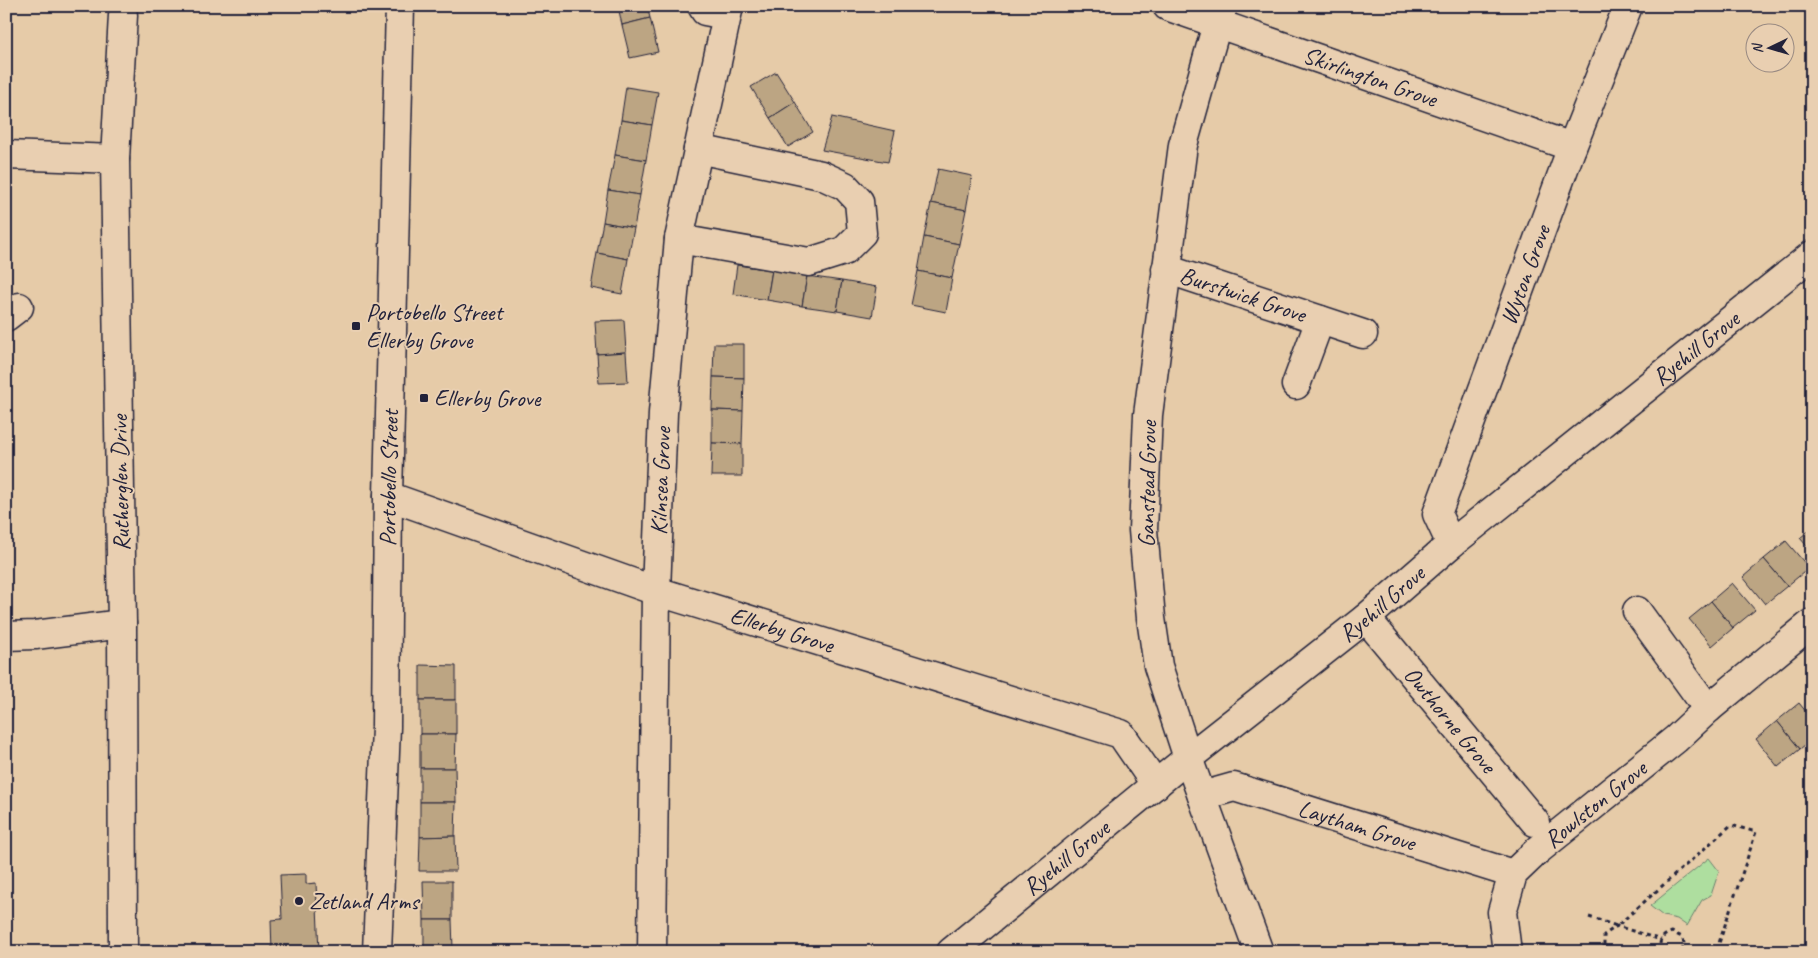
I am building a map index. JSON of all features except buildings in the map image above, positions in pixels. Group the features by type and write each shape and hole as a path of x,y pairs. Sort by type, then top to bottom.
{"street":[{"name":"Portobello Street","path":"377,952 386,727 388,496 400,6"},
{"name":"Skirlington Grove","path":"1167,6 1220,15 1572,147"},
{"name":"Wyton Grove","path":"1451,544 1437,514 1572,147 1628,6"},
{"name":"Kilnsea Grove","path":"652,952 656,591 663,413 679,239 698,149 719,9"},
{"name":"Rutherglen Drive","path":"123,15 115,158 122,624 123,952"},
{"name":"Ganstead Grove","path":"1220,15 1183,145 1148,415 1143,530 1151,618 1158,666 1188,758 1259,952"},
{"path":"679,239 808,262 844,251 862,233 859,201 845,186 820,174 698,149"},
{"path":"6,155 115,158"},
{"name":"Ryehill Grove","path":"951,952 1188,758 1366,618 1451,544 1812,255"},
{"name":"Burstwick Grove","path":"1166,269 1364,334"},
{"name":"Burstwick Grove","path":"1296,385 1320,320"},
{"name":"Ellerby Grove","path":"388,496 656,591 1121,734 1156,785"},
{"path":"1637,611 1708,709"},
{"name":"Owthorne Grove","path":"1366,618 1536,822"},
{"name":"Rowlston Grove","path":"1513,874 1537,851 1676,739 1708,709 1812,623"},
{"path":"6,636 35,635 122,624"},
{"name":"Laytham Grove","path":"1202,796 1234,787 1513,874"},
{"path":"1506,952 1502,912 1513,874"}],"path":[{"path":"1609,952 1604,946 1604,935 1617,926 1718,834 1731,825 1756,832 1716,952"},
{"path":"1589,918 1661,940"},
{"path":"1662,952 1660,947 1661,940 1665,934 1672,932 1682,937 1683,950 1694,952"}],"green space":[{"path":"1709,858 1719,871 1711,895 1702,900 1687,926 1677,919 1663,916 1650,906"}],"place":[{"name":"Portobello Street Ellerby Grove","path":"356,326"},
{"name":"Ellerby Grove","path":"424,398"},
{"name":"Zetland Arms","path":"299,901"}]}
